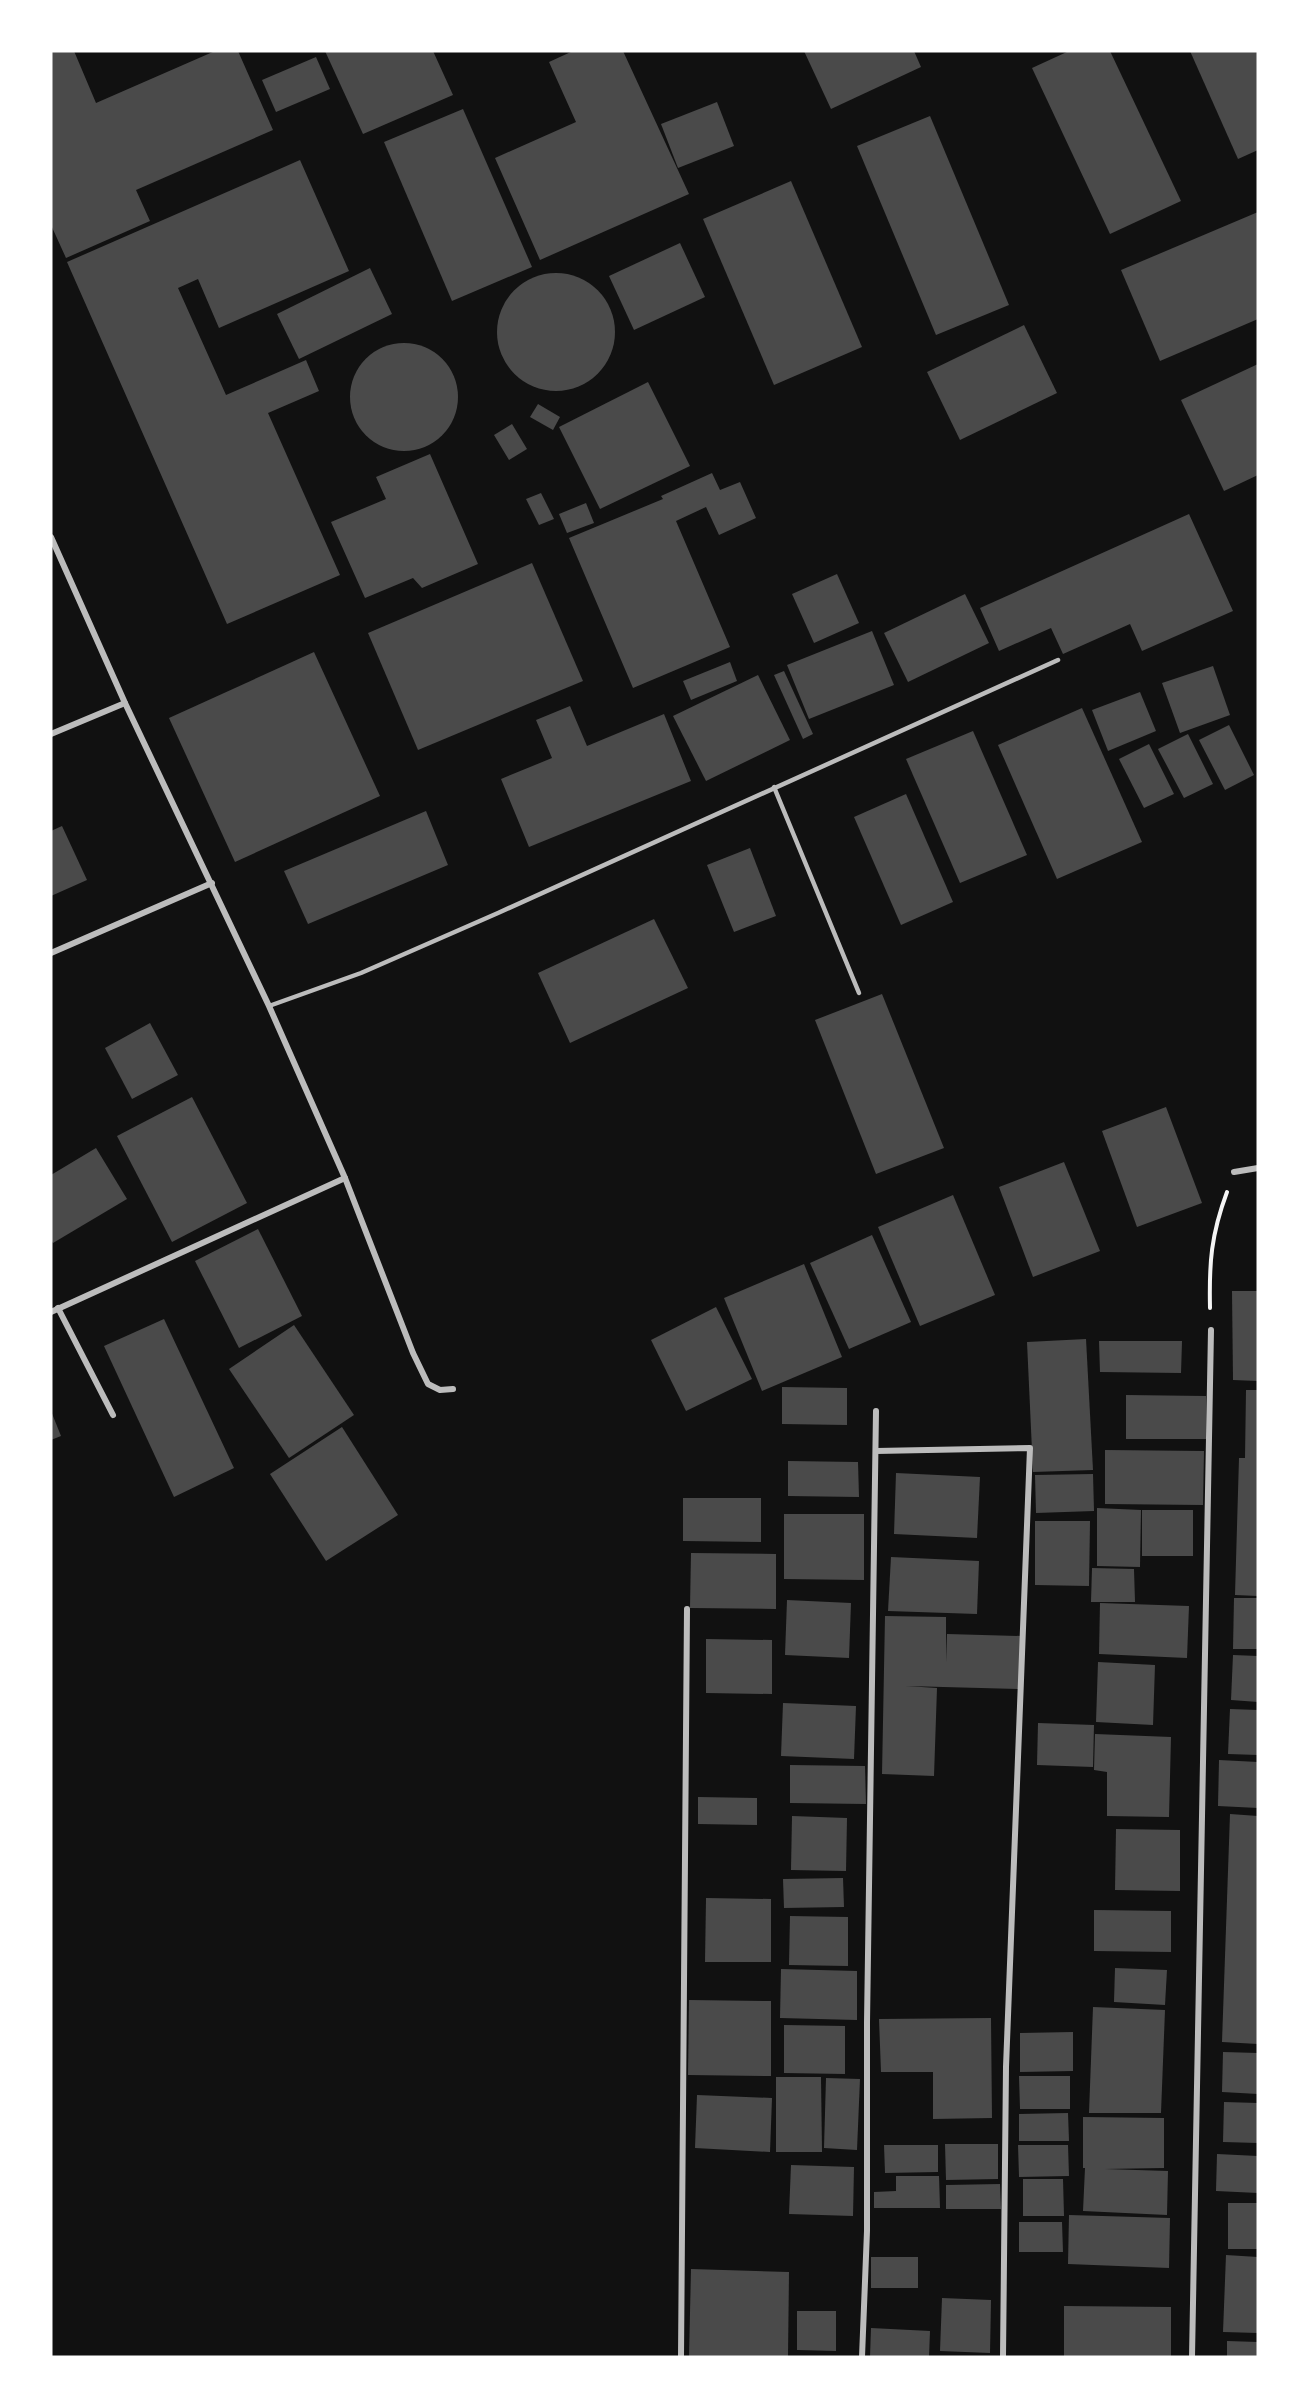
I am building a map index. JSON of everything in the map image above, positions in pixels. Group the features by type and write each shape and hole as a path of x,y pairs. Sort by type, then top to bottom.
{"street":[{"path":"51,537 125,703 269,1006 345,1178 413,1353 428,1384 440,1390 453,1389"},
{"path":"51,734 125,703"},
{"path":"51,953 212,883"},
{"path":"1234,1172 1258,1168"},
{"path":"51,1312 345,1178"},
{"path":"58,1308 112,1415"},
{"path":"1192,2357 1211,1330"},
{"path":"862,2357 867,2231 867,2022 876,1411"},
{"path":"876,1450 1030,1448 1006,2067 1003,2357"},
{"path":"681,2357 687,1609"}],"lane":[{"path":"269,1006 361,973 498,914 1058,660"},
{"path":"774,787 859,993"}],"path":[{"path":"1211,1330 1209,1270 1211,1244 1217,1219 1234,1172"}],"building":[{"path":"51,51 74,51 96,103 215,51 238,51 273,130 136,190 150,221 66,258 51,225"},
{"path":"325,51 433,51 453,95 363,134"},
{"path":"573,51 623,51 689,194 540,260 495,158 576,122 549,62"},
{"path":"804,51 914,51 921,67 831,109"},
{"path":"1069,51 1110,51 1181,201 1110,234 1032,68"},
{"path":"1190,51 1258,51 1258,150 1238,159"},
{"path":"316,57 330,89 276,112 262,80"},
{"path":"717,102 734,146 678,168 661,124"},
{"path":"463,109 532,267 452,301 384,142"},
{"path":"930,116 1009,305 936,335 857,146"},
{"path":"300,160 349,271 219,328 198,279 178,288 226,395 306,360 319,391 268,413 340,575 227,624 67,262"},
{"path":"791,181 862,347 774,385 703,219"},
{"path":"1258,212 1258,319 1160,361 1121,270"},
{"path":"680,243 705,297 634,330 609,276"},
{"path":"370,268 392,314 299,359 277,314"},
{"path":"556,273 578,278 598,290 610,310 615,332 610,354 598,374 578,386 556,391 534,386 514,374 502,354 497,332 502,310 514,290 534,278"},
{"path":"1024,325 1057,393 960,440 927,372"},
{"path":"404,343 425,347 442,359 454,376 458,397 454,418 442,435 425,447 404,451 383,447 366,435 354,418 350,397 354,376 366,359 383,347"},
{"path":"1258,364 1258,475 1224,491 1181,400"},
{"path":"648,382 690,466 600,509 559,427"},
{"path":"538,404 560,417 553,430 530,417"},
{"path":"512,424 527,449 509,460 494,435"},
{"path":"430,454 478,564 422,588 413,578 365,598 331,522 386,499 376,477"},
{"path":"712,473 720,490 740,482 756,518 719,535 706,507 676,521 730,647 633,688 569,538 663,499 661,496"},
{"path":"541,493 554,519 539,525 526,499"},
{"path":"586,503 594,523 567,533 559,514"},
{"path":"1189,514 1233,611 1142,651 1130,624 1063,654 1051,628 999,651 980,608"},
{"path":"532,563 583,681 418,750 368,633"},
{"path":"837,574 859,623 814,643 792,594"},
{"path":"965,594 989,643 908,682 884,633"},
{"path":"872,631 894,685 809,719 787,665"},
{"path":"314,652 380,796 235,862 169,718"},
{"path":"730,662 737,681 691,700 683,681"},
{"path":"1213,666 1230,715 1180,733 1162,683"},
{"path":"784,671 813,734 803,739 774,675"},
{"path":"758,675 790,740 706,781 673,716"},
{"path":"1140,692 1156,731 1108,751 1092,710"},
{"path":"570,706 587,746 664,714 691,781 529,847 501,779 552,758 536,720"},
{"path":"1082,708 1142,842 1057,879 998,745"},
{"path":"1229,725 1254,775 1225,790 1199,740"},
{"path":"973,731 1027,855 960,883 906,759"},
{"path":"1188,734 1213,784 1184,798 1158,749"},
{"path":"1149,744 1174,794 1144,808 1119,759"},
{"path":"906,794 953,902 901,925 854,817"},
{"path":"426,811 448,865 308,924 284,871"},
{"path":"62,826 87,880 51,896 51,831"},
{"path":"750,848 776,916 734,932 707,865"},
{"path":"654,919 688,988 570,1043 538,973"},
{"path":"882,994 944,1148 876,1174 815,1020"},
{"path":"150,1023 178,1075 132,1099 105,1048"},
{"path":"192,1097 247,1203 172,1242 117,1136"},
{"path":"1166,1107 1202,1203 1137,1227 1102,1131"},
{"path":"96,1148 127,1199 53,1243 51,1240 51,1175"},
{"path":"1064,1162 1100,1251 1033,1277 999,1187"},
{"path":"953,1195 995,1295 920,1326 878,1227"},
{"path":"258,1229 302,1316 239,1348 195,1261"},
{"path":"872,1235 911,1322 849,1349 810,1263"},
{"path":"804,1264 842,1357 762,1391 724,1298"},
{"path":"1232,1291 1258,1291 1258,1381 1233,1380"},
{"path":"716,1307 752,1379 686,1411 651,1340"},
{"path":"164,1319 234,1468 174,1497 104,1346"},
{"path":"294,1325 354,1415 289,1458 229,1369"},
{"path":"1086,1339 1093,1470 1033,1472 1027,1342"},
{"path":"1099,1341 1182,1341 1181,1373 1100,1372"},
{"path":"782,1387 847,1388 847,1425 782,1424"},
{"path":"1246,1390 1258,1390 1258,1596 1235,1595 1239,1458 1245,1458"},
{"path":"1126,1395 1206,1396 1206,1439 1126,1439"},
{"path":"51,1411 61,1436 51,1440"},
{"path":"342,1427 398,1515 326,1561 270,1474"},
{"path":"1105,1450 1204,1451 1203,1505 1105,1504"},
{"path":"788,1461 858,1462 859,1497 788,1496"},
{"path":"896,1473 980,1477 977,1538 894,1534"},
{"path":"1093,1474 1094,1511 1036,1513 1035,1475"},
{"path":"683,1498 761,1498 761,1542 683,1541"},
{"path":"1097,1508 1141,1510 1140,1567 1097,1566"},
{"path":"1142,1510 1193,1510 1193,1556 1142,1556"},
{"path":"784,1514 864,1514 864,1580 784,1579"},
{"path":"1035,1521 1090,1521 1089,1586 1035,1585"},
{"path":"691,1553 776,1554 776,1609 690,1608"},
{"path":"891,1557 979,1561 977,1614 888,1611"},
{"path":"1092,1568 1134,1569 1135,1602 1091,1602"},
{"path":"1234,1598 1258,1598 1258,1649 1233,1649"},
{"path":"787,1600 851,1603 849,1658 785,1655"},
{"path":"1100,1603 1189,1606 1187,1658 1099,1654"},
{"path":"885,1616 946,1617 946,1662 947,1634 1022,1636 1020,1689 906,1686 937,1688 934,1776 882,1774"},
{"path":"706,1639 772,1640 772,1694 706,1693"},
{"path":"1233,1655 1258,1656 1258,1702 1231,1700"},
{"path":"1098,1662 1155,1665 1153,1725 1096,1722"},
{"path":"783,1703 856,1706 854,1759 781,1756"},
{"path":"1230,1709 1258,1710 1258,1755 1228,1754"},
{"path":"1038,1723 1094,1725 1093,1767 1037,1765"},
{"path":"1095,1734 1171,1737 1169,1817 1107,1816 1107,1772 1094,1770"},
{"path":"1219,1760 1258,1762 1258,1808 1218,1806"},
{"path":"790,1765 865,1766 866,1804 790,1803"},
{"path":"698,1797 757,1798 757,1825 698,1824"},
{"path":"1230,1814 1258,1816 1258,2044 1222,2042"},
{"path":"792,1816 847,1818 846,1871 791,1870"},
{"path":"1116,1829 1180,1830 1180,1891 1115,1890"},
{"path":"843,1878 844,1907 784,1908 783,1879"},
{"path":"706,1898 771,1899 771,1962 705,1962"},
{"path":"1094,1910 1171,1911 1171,1952 1094,1951"},
{"path":"790,1916 848,1917 848,1966 789,1965"},
{"path":"1115,1968 1167,1970 1165,2005 1114,2002"},
{"path":"781,1969 857,1971 857,2020 780,2018"},
{"path":"689,2000 771,2001 771,2076 688,2075"},
{"path":"1093,2007 1165,2010 1161,2113 1089,2113"},
{"path":"991,2018 992,2118 933,2119 933,2072 881,2072 879,2019"},
{"path":"784,2025 845,2026 845,2074 784,2073"},
{"path":"1073,2032 1073,2071 1020,2072 1020,2033"},
{"path":"1223,2052 1258,2053 1258,2094 1222,2092"},
{"path":"1019,2076 1070,2076 1070,2109 1020,2109"},
{"path":"776,2077 821,2077 822,2152 776,2152"},
{"path":"826,2078 860,2079 857,2150 824,2148"},
{"path":"697,2095 772,2098 770,2152 695,2148"},
{"path":"1224,2102 1258,2103 1258,2143 1223,2142"},
{"path":"1068,2113 1069,2141 1019,2141 1019,2114"},
{"path":"1083,2117 1164,2118 1164,2168 1105,2169 1168,2171 1167,2215 1083,2211 1085,2168 1083,2168"},
{"path":"945,2144 998,2144 998,2179 946,2180"},
{"path":"884,2145 938,2145 938,2172 885,2173"},
{"path":"1018,2145 1068,2145 1069,2176 1019,2177"},
{"path":"1217,2154 1258,2156 1258,2193 1216,2191"},
{"path":"791,2165 854,2167 853,2216 789,2214"},
{"path":"896,2176 939,2176 940,2208 874,2208 874,2192 896,2191"},
{"path":"1023,2179 1063,2179 1064,2216 1023,2216"},
{"path":"1000,2184 1001,2209 946,2209 946,2185"},
{"path":"1228,2203 1258,2203 1258,2249 1228,2249"},
{"path":"1069,2215 1170,2218 1169,2268 1068,2264"},
{"path":"1019,2222 1062,2222 1063,2252 1019,2252"},
{"path":"1226,2255 1258,2257 1258,2333 1223,2332"},
{"path":"871,2257 918,2257 918,2288 871,2288"},
{"path":"691,2269 789,2272 788,2357 689,2357"},
{"path":"942,2298 991,2300 990,2353 940,2351"},
{"path":"1064,2306 1171,2307 1171,2357 1064,2357"},
{"path":"797,2311 836,2311 836,2351 797,2350"},
{"path":"871,2328 930,2331 929,2357 870,2357"},
{"path":"1227,2341 1258,2342 1258,2357 1227,2357"}]}
